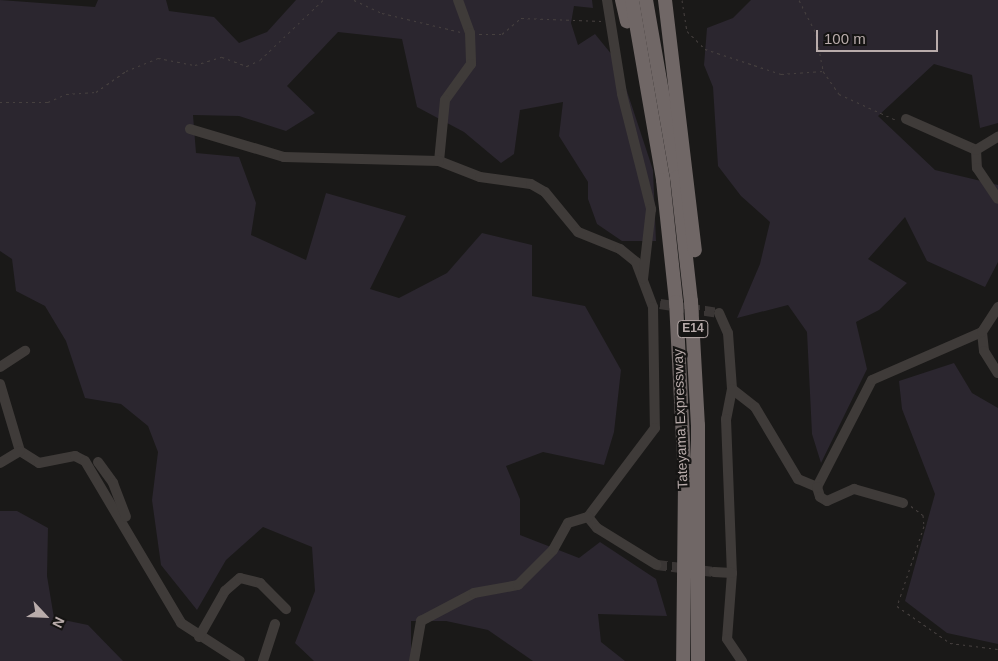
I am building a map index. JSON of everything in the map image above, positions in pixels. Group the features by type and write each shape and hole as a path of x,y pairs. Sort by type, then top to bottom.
{"highway":[{"path":"622,0 647,79"},
{"name":"Tateyama Expressway","path":"632,0 647,79 670,240 680,355 685,482 683,661"},
{"name":"Tateyama Expressway","path":"646,0 680,203 698,425 698,661"},
{"path":"665,0 690,192 704,365 698,425"},
{"path":"673,0 677,99"}],"street":[{"path":"439,161 445,100 471,64 470,33 458,0"},
{"path":"608,0 614,22 622,94 650,209 643,280"},
{"path":"906,119 976,150"},
{"path":"190,129 284,156 439,161 480,177 531,184 545,192 578,232 620,250 636,262 656,306 655,428 588,517 568,523 553,550 518,585 474,593 421,621 414,661"},
{"path":"976,150 998,137"},
{"path":"976,150 977,168 998,199"},
{"path":"903,503 854,489 827,501 820,497 817,487 872,380 982,332 998,307"},
{"path":"720,313 728,333 732,389 726,419 732,573 727,639 742,661"},
{"path":"982,332 984,351 998,373"},
{"path":"0,366 25,351"},
{"path":"0,384 20,451 39,463 75,456 85,461 127,530 170,609 200,637 240,661"},
{"path":"732,389 755,407 798,479 817,487"},
{"path":"0,463 20,451"},
{"path":"98,462 120,498 127,530"},
{"path":"588,517 597,528 657,565"},
{"path":"714,572 732,573"},
{"path":"200,637 226,591 240,578 260,583 286,609"},
{"path":"262,661 263,649 275,624"}],"path":[{"path":"0,102 48,102 66,94 96,92 126,72 158,58 195,65 222,57 247,66 260,60 323,0"},
{"path":"354,0 382,13 470,33 502,34 521,18 614,22"},
{"path":"682,0 687,31 697,42 781,74 823,71"},
{"path":"799,0 816,34 823,71 839,94 894,120 906,119"},
{"path":"903,503 923,515 924,526 897,606 950,643 998,649"}],"shaded area":[{"path":"0,0 95,7 98,0 166,0 169,11 214,17 239,43 267,32 296,0 592,0 593,8 574,6 571,23 578,45 595,34 617,61 653,170 656,241 622,241 597,224 588,199 588,182 559,136 563,102 520,110 514,154 501,163 464,132 417,107 402,39 338,32 287,86 315,113 286,131 239,116 193,115 196,153 239,157 256,203 251,235 306,260 326,193 406,216 370,289 399,298 447,273 482,233 532,245 532,296 585,306 621,370 614,432 604,465 543,452 506,466 520,499 520,535 579,558 600,542 656,579 667,616 598,614 601,642 625,661 533,661 488,630 446,621 411,621 411,661 314,661 295,643 315,591 312,547 263,527 226,560 197,610 161,565 152,500 158,452 148,426 121,404 85,398 66,341 45,306 16,291 12,259 0,251"},
{"path":"751,0 998,0 998,123 980,128 972,75 934,64 878,116 935,170 998,185 998,262 985,287 927,261 905,217 868,259 907,283 879,310 856,322 867,369 821,463 812,434 807,332 788,305 737,318 760,264 770,222 741,196 718,166 713,87 704,65 707,28 733,18"},
{"path":"954,363 972,393 998,408 998,644 947,633 905,601 935,494 902,409 899,381"},
{"path":"0,511 17,511 48,528 47,576 54,618 88,625 123,661 0,661"}],"tunnel":[{"path":"660,304 719,313"},
{"path":"657,565 714,572"}]}
